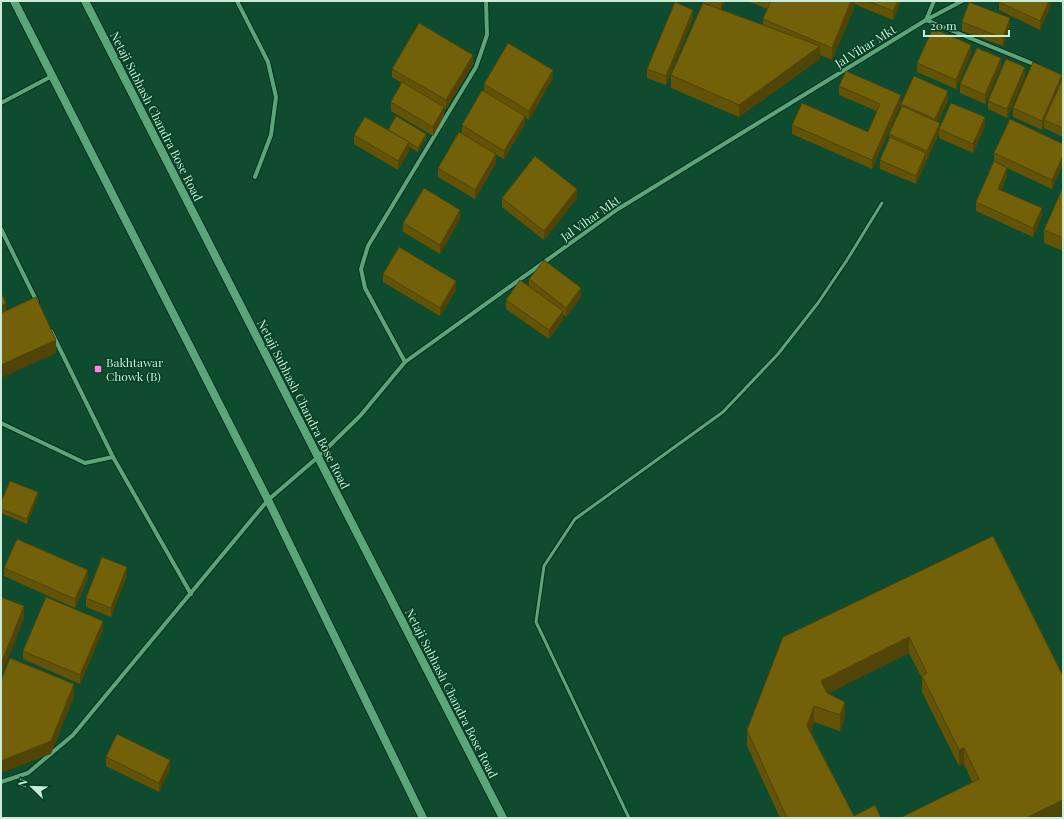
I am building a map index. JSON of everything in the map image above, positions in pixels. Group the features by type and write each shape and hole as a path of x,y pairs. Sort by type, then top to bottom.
{"main road":[{"path":"14,1 268,500 423,818"},
{"name":"Netaji Subhash Chandra Bose Road","path":"85,1 503,818"}],"street":[{"path":"237,1 268,62 276,97 270,135 255,177"},
{"path":"405,362 366,288 361,269 368,246 476,67 487,35 486,1"},
{"path":"934,1 926,20 1041,67"},
{"name":"Jal Vihar Mkt","path":"1,782 28,773 73,735 268,500 318,457 360,416 405,362 618,209 926,20 962,1"},
{"path":"1,103 52,76"},
{"path":"1,229 40,307"},
{"path":"50,329 113,457 191,594"},
{"path":"1,423 85,463 113,457"}],"lane":[{"path":"629,818 536,622 544,566 575,519 723,412 778,354 818,303 847,260 882,203"}],"building":[{"path":"771,1 851,1 832,48 763,19"},
{"path":"868,1 898,1 893,11"},
{"path":"999,1 1049,1 1040,21"},
{"path":"675,2 693,10 666,76 647,69"},
{"path":"969,2 1010,18 1003,38 962,22"},
{"path":"703,3 820,46 739,105 671,75"},
{"path":"419,23 473,55 446,100 392,69"},
{"path":"933,28 971,45 956,80 917,63"},
{"path":"508,43 553,70 529,111 484,84"},
{"path":"977,48 1001,58 985,95 960,84"},
{"path":"1006,59 1025,67 1007,109 988,101"},
{"path":"1033,62 1062,75 1042,121 1013,108"},
{"path":"846,71 901,95 872,160 792,125 802,103 868,132 880,104 839,86"},
{"path":"914,76 948,91 935,119 901,104"},
{"path":"1063,78 1063,128 1044,120"},
{"path":"402,82 444,107 433,127 391,102"},
{"path":"482,90 525,116 504,151 462,125"},
{"path":"951,103 985,117 973,144 939,129"},
{"path":"902,106 940,123 927,151 889,134"},
{"path":"396,116 426,134 418,148 388,130"},
{"path":"365,117 409,142 398,161 354,135"},
{"path":"1010,119 1063,144 1063,156 1052,180 994,153"},
{"path":"459,132 496,154 475,190 438,168"},
{"path":"890,137 926,153 916,176 880,160"},
{"path":"535,156 577,189 544,231 502,198"},
{"path":"994,161 1007,168 998,189 1042,208 1033,228 976,202"},
{"path":"1063,187 1063,238 1044,230"},
{"path":"424,188 460,210 440,245 403,223"},
{"path":"399,247 456,281 440,308 383,274"},
{"path":"544,260 581,288 566,308 529,279"},
{"path":"520,280 563,311 549,330 506,300"},
{"path":"1,292 6,303 1,306"},
{"path":"36,297 56,340 1,365 1,313"},
{"path":"10,481 38,492 27,519 1,509 1,502"},
{"path":"993,536 1063,676 1063,800 1026,818 900,818 979,779 964,748 959,750 922,676 927,673 909,637 821,681 827,693 845,702 840,715 814,706 807,726 854,816 875,805 881,818 787,818 747,730 783,637"},
{"path":"17,539 88,570 75,599 4,568"},
{"path":"102,557 127,567 111,608 86,598"},
{"path":"1,597 24,606 1,664"},
{"path":"46,597 103,621 80,675 23,651"},
{"path":"10,658 74,684 51,741 1,761 1,680"},
{"path":"117,734 170,760 159,783 106,757"}],"place":[{"name":"Bakhtawar Chowk (B)","path":"98,369"}]}
